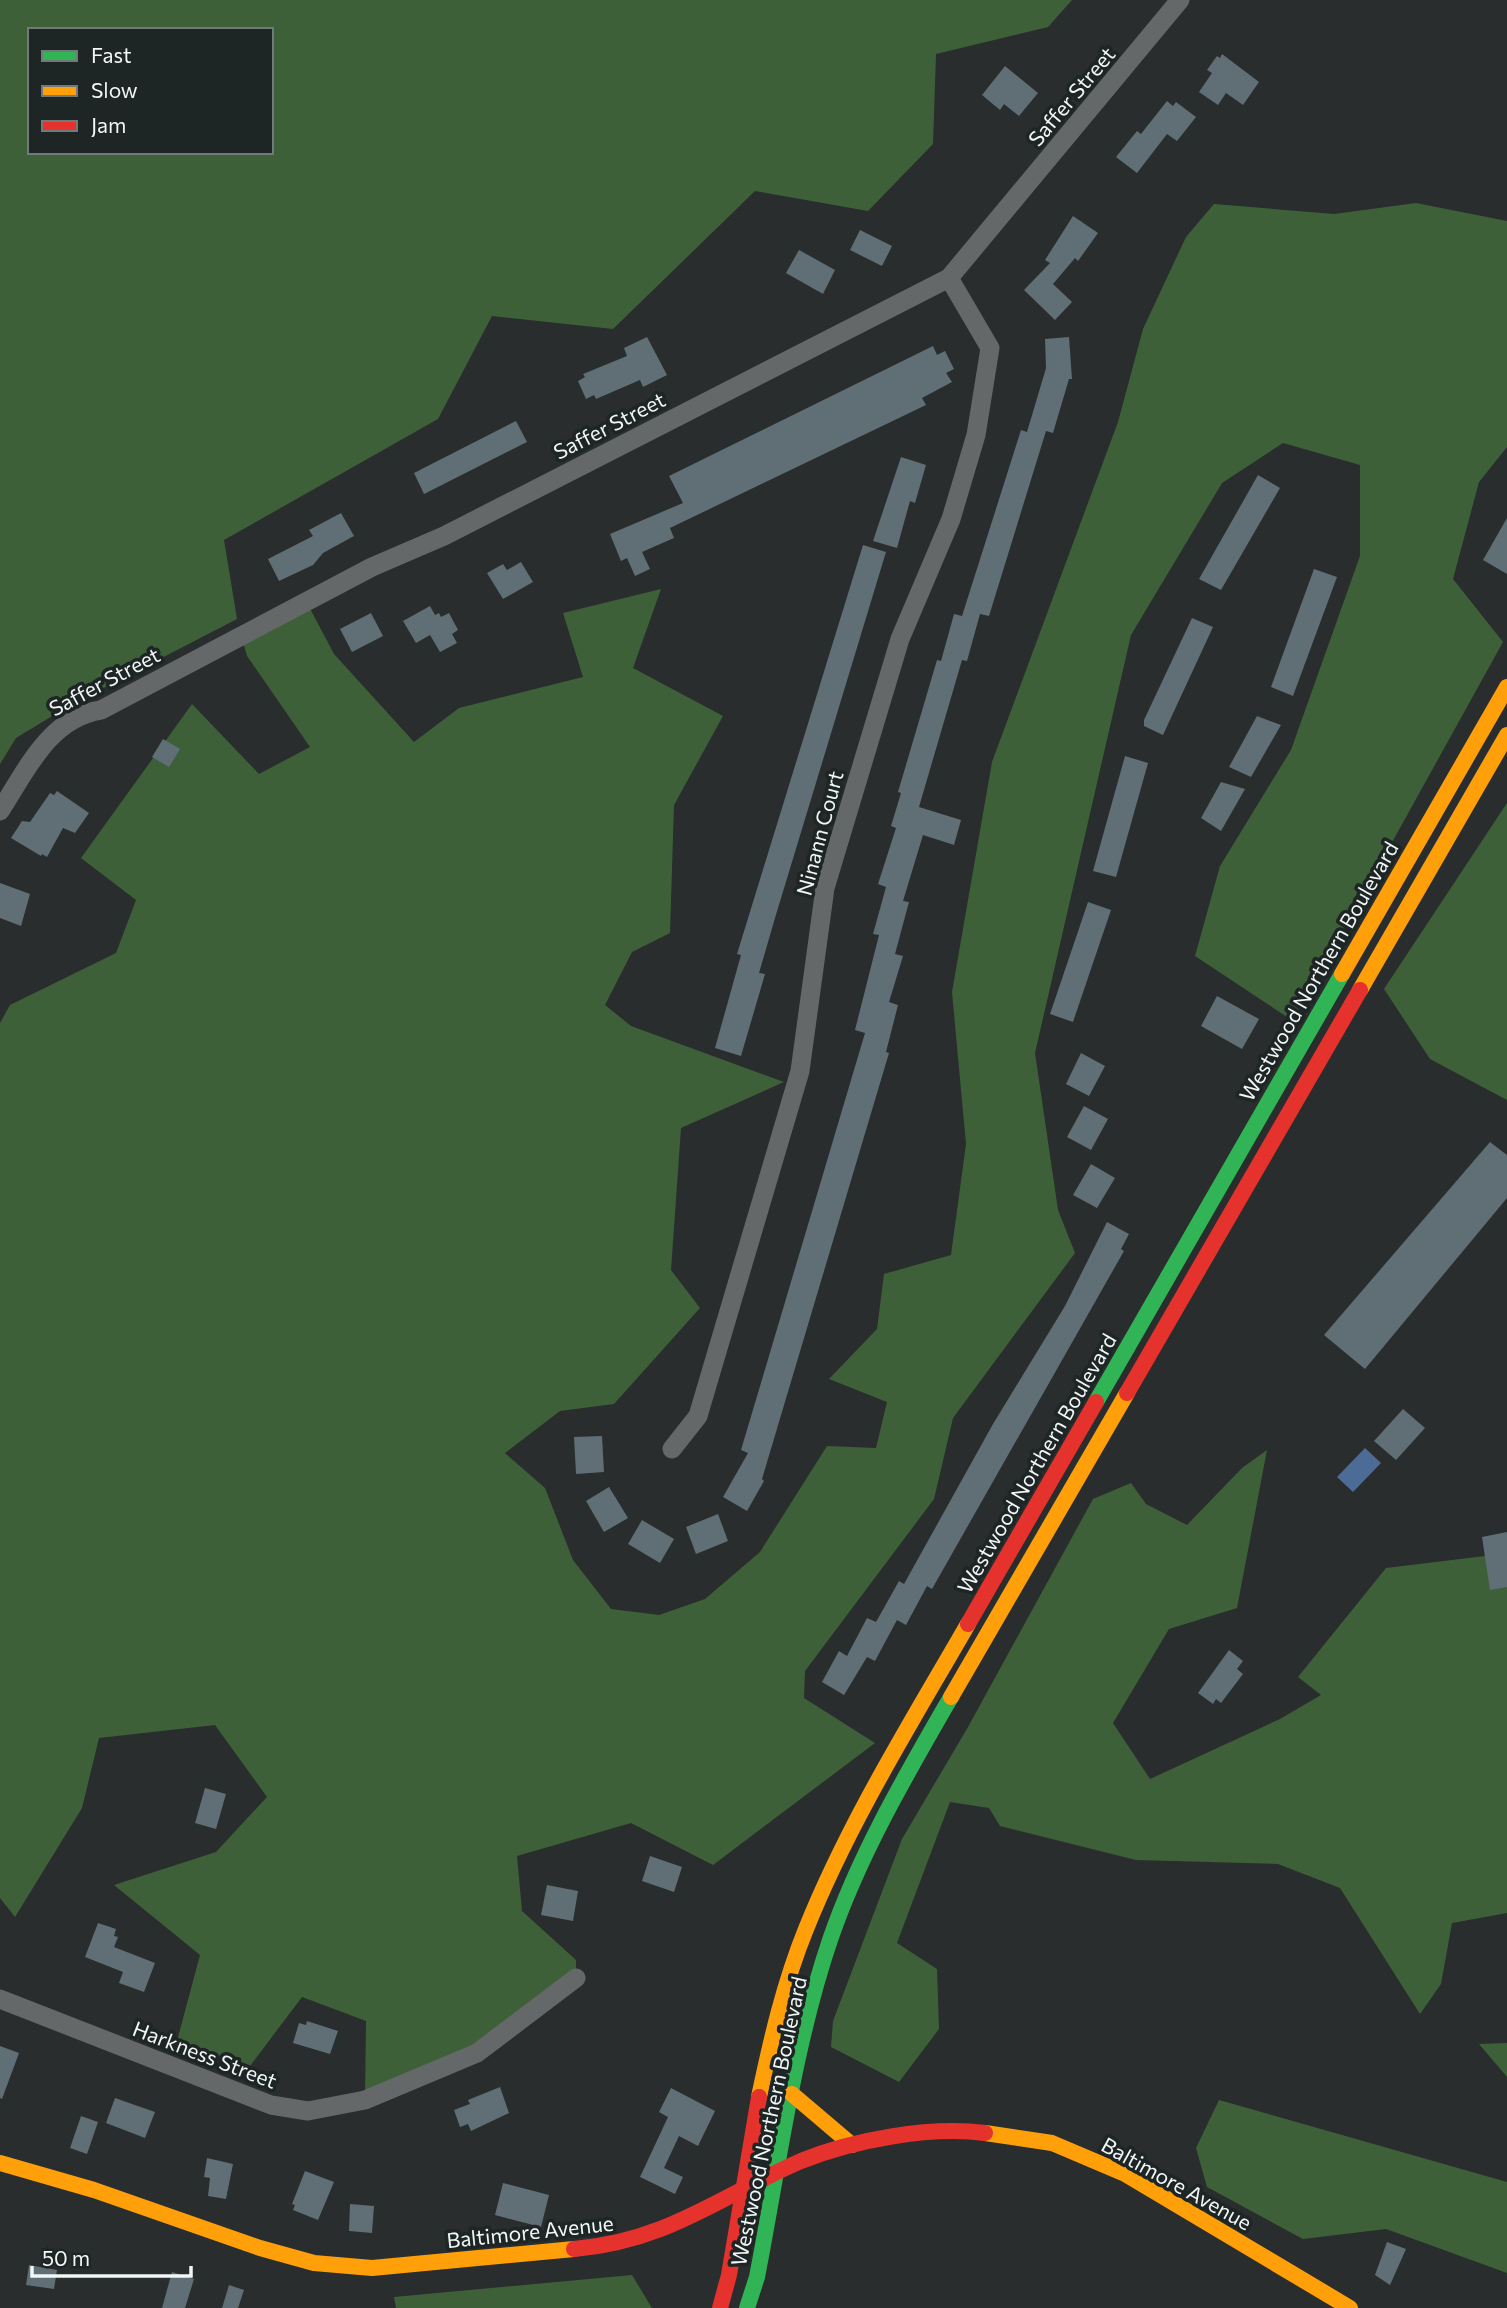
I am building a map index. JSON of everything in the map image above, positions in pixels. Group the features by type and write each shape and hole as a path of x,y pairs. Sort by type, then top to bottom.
{"main road":[{"name":"Westwood Northern Boulevard","path":"720,2308 772,2042 804,1932 833,1867 906,1732 1507,687"},
{"name":"Westwood Northern Boulevard","path":"747,2308 778,2174 792,2094 831,1939 857,1873 893,1802 1507,735"},
{"path":"792,2094 852,2145"},
{"name":"Baltimore Avenue","path":"0,2163 94,2190 260,2248 314,2263 372,2268 609,2246 676,2225 802,2161 852,2145 937,2131 1020,2137 1052,2143 1089,2157 1157,2192 1350,2308"}],"street":[{"name":"Saffer Street","path":"0,811 52,734 71,720 101,710 361,573 444,536 949,278 1180,0"},
{"name":"Ninann Court","path":"671,1449 698,1416 800,1071 825,888 900,639 951,519 976,435 990,348 949,278"},
{"name":"Harkness Street","path":"0,1999 271,2105 308,2111 365,2100 477,2053 576,1979"}],"green space":[{"path":"0,0 1072,0 1048,27 936,54 933,144 868,211 755,191 613,329 492,316 438,419 224,540 237,619 67,707 16,738 0,764"},
{"path":"1416,203 1507,221 1507,447 1479,482 1453,579 1503,642 1293,1021 1195,956 1220,866 1291,750 1360,556 1360,465 1283,443 1222,483 1131,635 1035,1053 1058,1210 1075,1253 953,1418 934,1499 805,1671 804,1698 875,1743 713,1865 631,1823 517,1856 522,1911 576,1960 576,1978 477,2053 365,2100 366,2021 302,1997 247,2070 177,2041 200,1955 114,1885 216,1852 267,1797 215,1725 99,1738 82,1808 15,1917 0,1898 0,1023 10,1005 116,953 136,900 81,858 192,704 259,774 310,747 247,656 241,635 306,601 334,654 414,742 459,708 583,677 563,613 661,589 633,668 723,716 674,805 670,933 632,952 605,1005 631,1026 784,1082 681,1128 671,1270 700,1308 614,1404 560,1411 505,1453 545,1488 573,1560 611,1609 659,1615 705,1599 760,1552 827,1446 876,1448 887,1402 829,1379 877,1329 884,1274 951,1255 966,1144 952,992 992,762 1118,422 1143,329 1186,237 1214,204 1334,214"},
{"path":"1507,803 1507,1100 1430,1059 1384,989"},
{"path":"1267,1450 1237,1608 1169,1629 1113,1723 1150,1779 1280,1719 1321,1695 1298,1677 1386,1568 1485,1556 1507,1587 1507,1913 1452,1923 1441,1984 1420,2014 1340,1888 1278,1864 1136,1860 1000,1826 989,1808 950,1802 897,1943 937,1969 939,2029 899,2082 831,2047 833,2021 902,1839 968,1727 1093,1499 1131,1483 1146,1504 1187,1525 1242,1468"},
{"path":"1507,2043 1507,2077 1479,2044"},
{"path":"1219,2100 1507,2182 1507,2273 1386,2229 1303,2239 1207,2187 1196,2148"},
{"path":"632,2275 652,2308 396,2308 394,2297"}],"water":[{"path":"1365,1448 1381,1463 1353,1492 1337,1477"}],"building":[{"path":"1222,54 1259,82 1243,105 1226,93 1218,105 1199,92 1212,73 1207,70 1217,56 1220,58"},
{"path":"1005,66 1038,93 1019,116 1004,104 1000,110 982,95"},
{"path":"1167,101 1173,106 1176,102 1196,117 1177,141 1167,134 1137,173 1116,157 1137,131 1141,134"},
{"path":"1073,216 1098,233 1078,261 1075,258 1053,284 1072,302 1055,320 1024,290 1050,263 1045,260"},
{"path":"860,230 892,246 882,266 850,250"},
{"path":"799,250 835,270 823,294 786,273"},
{"path":"647,337 667,375 643,387 640,380 596,399 594,395 586,399 578,381 585,377 583,374 627,356 624,348"},
{"path":"1069,337 1072,379 1069,379 1053,433 1046,431 989,616 980,614 967,661 962,660 919,807 961,820 954,845 923,835 903,901 909,902 895,954 903,956 889,1002 898,1005 886,1052 889,1053 762,1479 764,1481 747,1511 723,1497 748,1453 741,1450 865,1033 855,1030 879,935 873,934 886,887 878,884 896,828 891,826 901,793 898,792 937,660 941,661 954,614 962,616 1021,430 1027,432 1046,368 1045,339"},
{"path":"933,346 937,355 945,351 954,369 946,373 952,382 922,398 926,405 670,528 674,538 642,552 650,569 635,576 627,558 621,561 610,534 683,503 669,476"},
{"path":"516,421 527,442 424,494 414,473"},
{"path":"901,457 926,465 915,503 910,501 897,548 873,541"},
{"path":"1258,475 1280,488 1221,590 1199,579"},
{"path":"341,513 354,536 323,553 313,565 279,581 268,559 313,536 309,530"},
{"path":"1507,518 1507,574 1483,560"},
{"path":"863,545 886,552 759,973 765,974 741,1056 715,1048 741,955 737,954"},
{"path":"521,562 533,582 503,599 487,573 503,564 507,570"},
{"path":"1314,569 1337,577 1293,696 1271,687"},
{"path":"430,606 435,615 439,613 441,617 449,613 458,630 452,634 457,643 440,652 430,635 416,643 403,621"},
{"path":"371,613 383,636 352,652 340,629"},
{"path":"1192,618 1213,627 1163,735 1144,726 1144,720"},
{"path":"1257,716 1281,725 1251,777 1229,767"},
{"path":"163,739 180,749 169,767 152,757"},
{"path":"1125,756 1148,763 1116,877 1093,871"},
{"path":"1221,782 1245,789 1221,831 1201,818"},
{"path":"57,791 89,813 75,833 63,828 47,857 42,854 41,856 11,838 22,821 30,822 50,793 54,795"},
{"path":"0,883 30,894 21,926 0,918"},
{"path":"1088,902 1111,910 1073,1022 1050,1014"},
{"path":"1217,996 1259,1019 1242,1049 1201,1026"},
{"path":"1081,1053 1105,1066 1089,1096 1066,1084"},
{"path":"1084,1106 1108,1119 1091,1150 1067,1137"},
{"path":"1490,1142 1507,1155 1507,1198 1365,1369 1324,1335"},
{"path":"1091,1164 1115,1178 1097,1208 1073,1195"},
{"path":"1107,1222 1129,1234 1121,1249 1124,1251 932,1589 927,1586 906,1625 897,1620 875,1661 867,1657 844,1695 822,1682 839,1651 847,1656 867,1618 876,1622 899,1581 904,1584 993,1424 1065,1306"},
{"path":"1403,1409 1425,1428 1396,1460 1374,1441"},
{"path":"602,1436 604,1472 576,1474 574,1437"},
{"path":"609,1487 628,1518 604,1532 586,1501"},
{"path":"718,1514 728,1541 696,1554 686,1527"},
{"path":"642,1520 674,1539 660,1563 628,1544"},
{"path":"1507,1532 1507,1587 1490,1590 1482,1537"},
{"path":"1229,1650 1243,1661 1237,1669 1243,1674 1221,1703 1216,1699 1213,1704 1198,1693"},
{"path":"205,1788 226,1794 216,1829 195,1823"},
{"path":"650,1856 682,1867 674,1892 642,1881"},
{"path":"547,1885 578,1891 573,1921 541,1915"},
{"path":"98,1923 116,1929 114,1936 118,1937 114,1947 155,1963 144,1992 119,1983 123,1972 85,1957"},
{"path":"307,2021 338,2031 330,2054 293,2043 299,2023 306,2025"},
{"path":"0,2046 19,2053 2,2099 0,2098"},
{"path":"500,2087 509,2113 471,2131 468,2124 460,2127 454,2110 470,2104 468,2100"},
{"path":"671,2088 715,2111 698,2146 679,2136 664,2168 683,2177 675,2194 640,2177 668,2117 659,2112"},
{"path":"115,2098 155,2112 145,2138 106,2123"},
{"path":"81,2116 98,2122 87,2154 70,2148"},
{"path":"207,2158 233,2164 226,2199 208,2196 210,2178 204,2177"},
{"path":"305,2171 334,2182 318,2220 293,2210 295,2205 292,2204"},
{"path":"503,2183 549,2195 541,2227 495,2215"},
{"path":"350,2204 374,2206 372,2233 349,2231"},
{"path":"1387,2242 1406,2249 1390,2285 1375,2275"},
{"path":"29,2265 57,2270 54,2289 26,2285"},
{"path":"172,2272 194,2279 185,2308 162,2308"},
{"path":"229,2285 244,2290 238,2308 222,2308"}],"traffic: fast":[{"path":"1096,1402 1342,974"},
{"path":"747,2308 757,2277 796,2065 830,1940 869,1846 951,1697"}],"traffic: slow":[{"path":"1342,974 1507,687"},
{"path":"1360,990 1507,735"},
{"path":"951,1697 1127,1393"},
{"path":"759,2097 785,1991 798,1949 823,1889 882,1774 968,1624"},
{"path":"792,2094 852,2145"},
{"path":"985,2133 1052,2143 1125,2174 1350,2308"},
{"path":"0,2163 94,2190 260,2248 314,2263 372,2268 574,2249"}],"traffic: jam":[{"path":"1127,1393 1360,990"},
{"path":"968,1624 1096,1402"},
{"path":"720,2308 729,2275 759,2097"},
{"path":"574,2249 638,2237 666,2227 822,2153 867,2141 916,2133 985,2133"}]}
